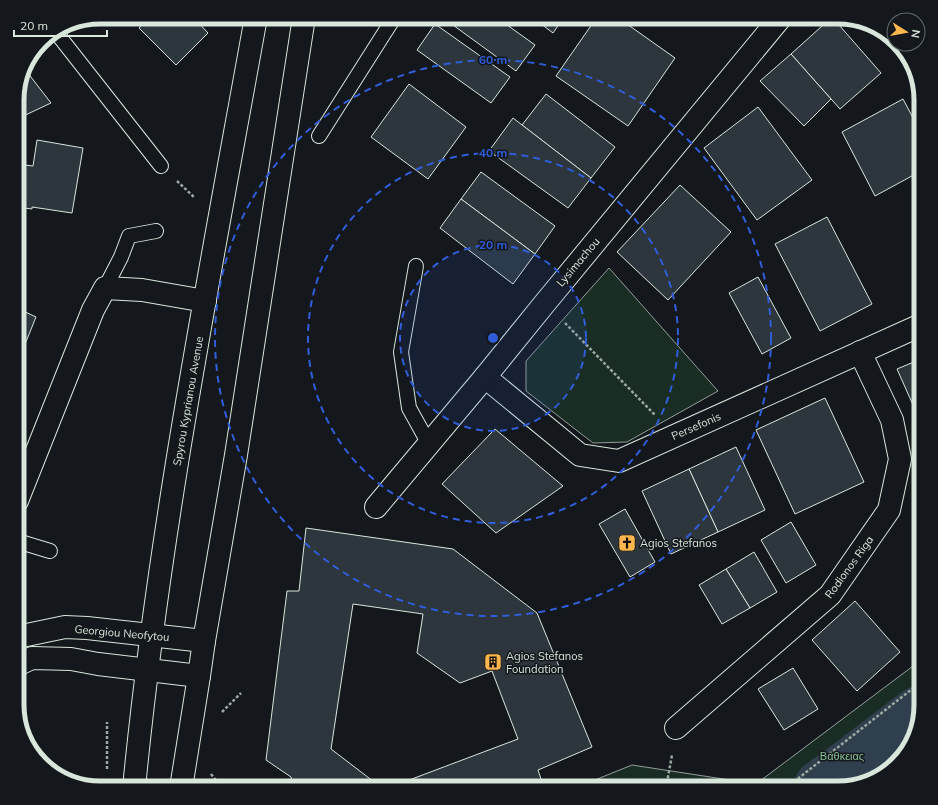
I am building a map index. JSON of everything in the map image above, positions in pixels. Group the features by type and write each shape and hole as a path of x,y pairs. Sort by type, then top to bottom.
{"street":[{"name":"Spyrou Kyprianou Avenue","path":"135,781 151,635 181,435 255,24"},
{"path":"182,781 304,24"},
{"name":"Lysimachou","path":"376,507 775,24"},
{"path":"24,483 93,310 105,288 142,290 205,301"},
{"name":"Persefonis","path":"485,377 580,455 619,460 914,328"},
{"name":"Rodionos Riga","path":"676,728 830,595 890,510 900,459 892,420 860,352"},
{"name":"Georgiou Neofytou","path":"24,636 66,627 204,641"},
{"path":"24,662 32,658 71,659 98,664 199,676"}],"lane":[{"path":"318,136 390,24"},
{"path":"59,36 161,166"},
{"path":"105,288 121,257 129,236 156,231"},
{"path":"416,266 401,352 409,408 429,444"},
{"path":"24,543 50,551"}],"path":[{"path":"161,166 195,198"},
{"path":"545,303 675,435"},
{"path":"795,781 914,687"},
{"path":"219,715 241,693"},
{"path":"107,722 107,773"},
{"path":"667,781 676,728"},
{"path":"207,769 216,781"}],"green space":[{"path":"609,268 718,391 627,442 593,443 526,391 526,361"},
{"name":"Βαθκειας","path":"914,665 913,720 906,739 903,745 863,776 838,781 760,781"},
{"name":"Βαθκειας","path":"632,765 736,781 592,781"}],"building":[{"path":"143,24 200,24 208,33 176,65 139,28"},
{"path":"435,24 510,77 491,103 417,50"},
{"path":"452,24 506,24 535,45 516,71"},
{"path":"541,24 559,24 553,33"},
{"path":"592,24 627,24 675,58 628,126 556,76"},
{"path":"824,24 838,24 881,73 840,109 791,54"},
{"path":"791,54 831,99 804,126 760,81"},
{"path":"29,74 51,103 24,116 25,85"},
{"path":"409,84 466,127 428,179 371,137"},
{"path":"546,94 615,147 591,178 522,125"},
{"path":"903,99 914,120 914,175 875,196 842,132"},
{"path":"758,107 812,180 757,220 704,148"},
{"path":"513,118 591,178 568,208 489,151"},
{"path":"37,140 83,148 72,213 32,207 32,209 24,208 24,165 33,166"},
{"path":"481,172 555,226 535,254 461,199"},
{"path":"680,185 731,232 668,300 617,252"},
{"path":"461,199 535,254 513,284 440,228"},
{"path":"827,217 872,304 820,331 775,244"},
{"path":"758,277 791,338 762,354 729,293"},
{"path":"24,311 36,317 24,347"},
{"path":"914,362 914,407 897,369"},
{"path":"825,398 864,482 795,514 756,430"},
{"path":"495,429 563,486 496,533 442,484"},
{"path":"736,447 765,510 718,532 689,469"},
{"path":"689,469 718,532 671,554 642,491"},
{"name":"Agios Stefanos","path":"625,509 655,562 630,577 599,524"},
{"path":"791,522 816,565 786,583 761,540"},
{"name":"Agios Stefanos Foundation","path":"306,528 453,549 537,613 592,747 538,770 542,781 407,781 518,739 492,671 460,683 417,653 423,614 353,604 331,749 373,781 292,781 291,777 266,760 287,591 299,591"},
{"path":"754,552 777,592 750,608 726,569"},
{"path":"726,569 750,608 722,624 699,585"},
{"path":"855,601 900,652 857,691 812,640"},
{"path":"793,668 818,709 784,730 758,689"}],"waterway":[{"path":"831,781 913,719"}],"place":[{"name":"Agios Stefanos","path":"627,543"},
{"name":"Agios Stefanos Foundation","path":"493,662"}]}
